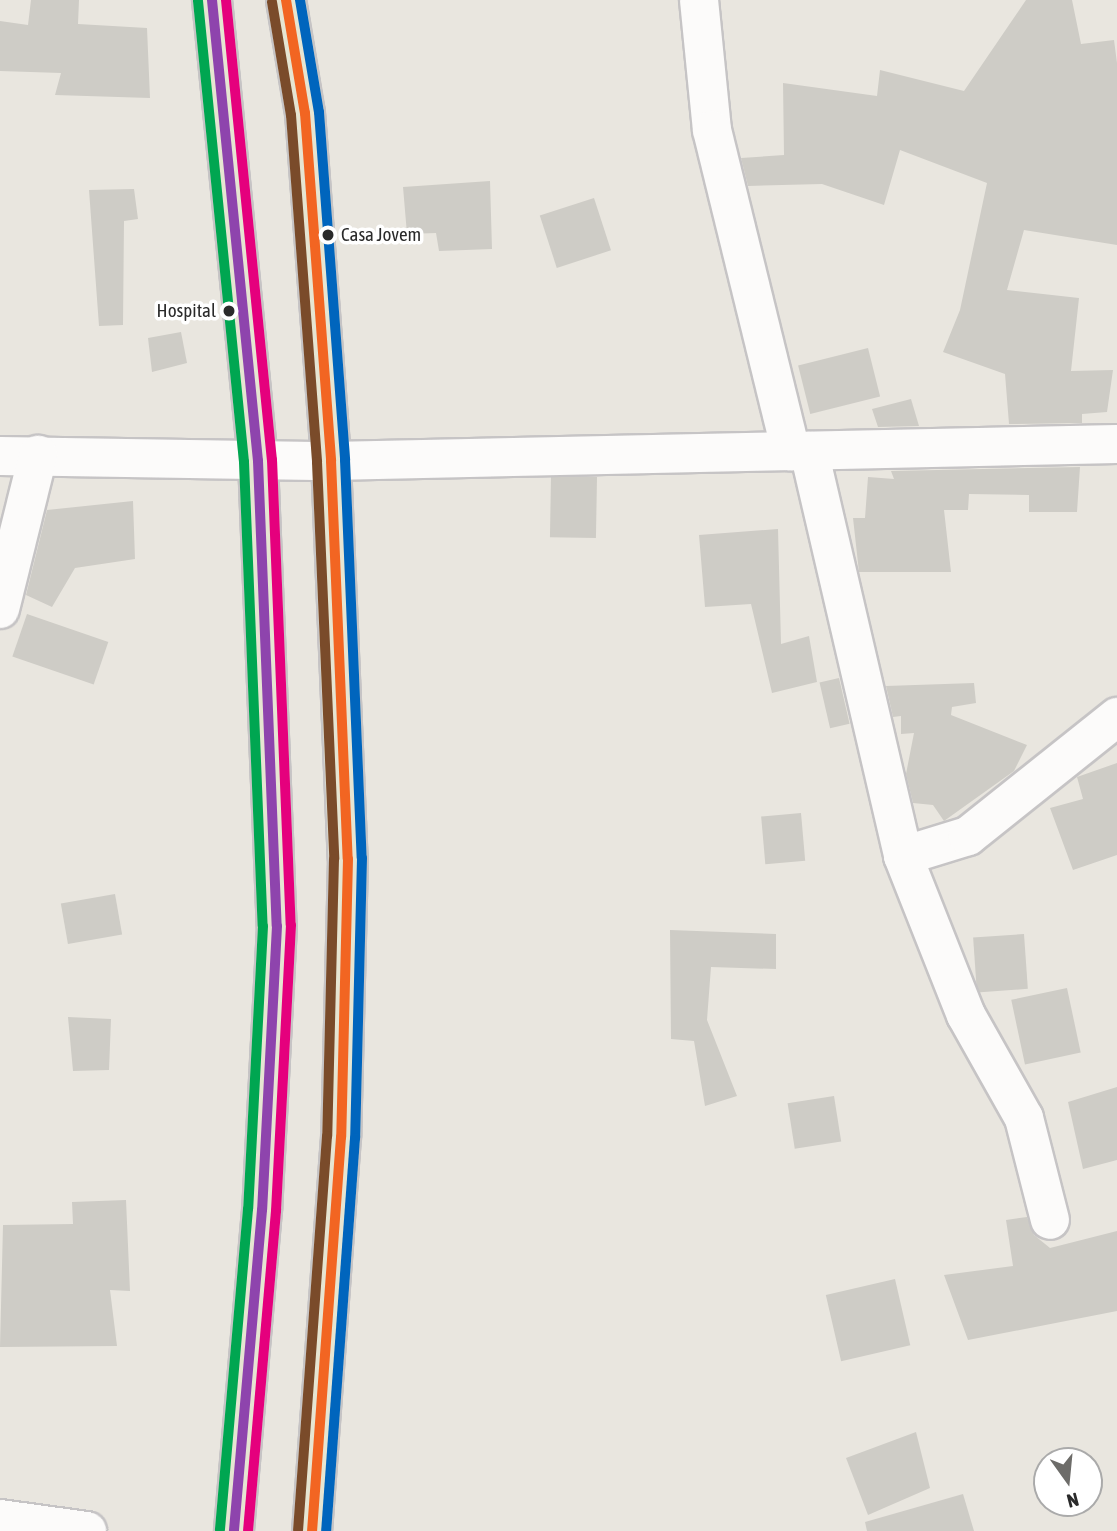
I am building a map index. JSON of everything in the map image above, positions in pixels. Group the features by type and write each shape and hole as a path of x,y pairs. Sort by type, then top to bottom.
{"main road":[{"path":"212,0 258,461 277,926 262,1210 234,1531"},
{"path":"286,0 305,113 331,461 348,859 341,1137 312,1531"}],"street":[{"path":"699,0 712,130 800,451 903,856 966,1015 1024,1118 1050,1220"},
{"path":"0,456 38,454 331,461 1117,444"},
{"path":"0,609 38,454"},
{"path":"903,856 968,836 1117,717"},
{"path":"0,1519 87,1531"}],"building":[{"path":"31,0 79,0 78,24 147,28 150,98 55,95 61,73 0,71 0,21 28,25"},
{"path":"1026,0 1072,0 1081,44 1114,40 1117,63 1117,245 1024,230 1007,290 1079,298 1071,371 1113,370 1107,412 1082,414 1082,423 1009,424 1005,374 943,352 960,310 987,183 900,150 884,205 822,184 748,186 741,158 784,155 783,83 877,96 880,70 964,91"},
{"path":"490,181 492,249 439,251 436,233 407,234 403,187"},
{"path":"134,189 138,219 124,221 123,325 99,326 89,190"},
{"path":"594,198 611,250 557,268 540,216"},
{"path":"181,332 187,363 152,372 148,338"},
{"path":"868,348 880,397 810,414 798,365"},
{"path":"911,399 919,426 878,427 872,409"},
{"path":"1080,467 1077,512 1029,512 1029,495 969,494 968,510 944,510 951,572 859,572 853,518 865,518 868,477 894,479 891,471"},
{"path":"551,476 597,477 596,538 550,537"},
{"path":"133,501 135,559 75,568 52,607 26,595 47,510"},
{"path":"778,529 781,644 809,636 817,682 772,693 751,604 705,607 699,535"},
{"path":"27,614 108,642 94,685 12,657"},
{"path":"839,678 850,724 830,728 820,682"},
{"path":"974,683 976,703 952,707 951,715 1027,745 1014,771 944,821 933,805 913,803 906,774 914,733 901,734 901,716 893,717 886,686"},
{"path":"1117,763 1117,855 1073,870 1050,808 1083,799 1077,777"},
{"path":"801,813 805,861 765,864 761,816"},
{"path":"115,894 122,934 68,944 61,904"},
{"path":"670,930 776,934 776,969 711,967 707,1020 737,1096 705,1106 694,1041 671,1039"},
{"path":"1024,934 1028,989 977,992 973,938"},
{"path":"1067,988 1081,1053 1025,1064 1011,1000"},
{"path":"68,1017 111,1019 109,1070 73,1071"},
{"path":"1117,1087 1117,1160 1083,1169 1068,1102"},
{"path":"834,1096 841,1141 795,1149 788,1103"},
{"path":"126,1200 130,1291 110,1290 117,1346 0,1347 3,1225 73,1224 72,1202"},
{"path":"1027,1217 1034,1235 1050,1248 1117,1231 1117,1311 968,1340 944,1275 1013,1266 1006,1220"},
{"path":"895,1279 910,1345 841,1361 826,1295"},
{"path":"916,1432 930,1488 868,1515 846,1458"},
{"path":"963,1494 974,1531 867,1531 865,1522"}],"transit line":[{"path":"212,0 258,461 277,926 262,1210 234,1531"},
{"path":"226,0 272,460 291,925 276,1211 248,1531"},
{"path":"286,0 305,113 331,461 348,859 341,1137 312,1531"},
{"path":"300,0 319,112 345,460 362,858 355,1138 326,1531"},
{"path":"198,1 244,462 263,926 248,1209 220,1530"},
{"path":"272,2 291,115 317,462 334,859 327,1136 298,1530"}],"place":[{"name":"Casa Jovem","path":"328,235"},
{"name":"Hospital","path":"229,311"}]}
